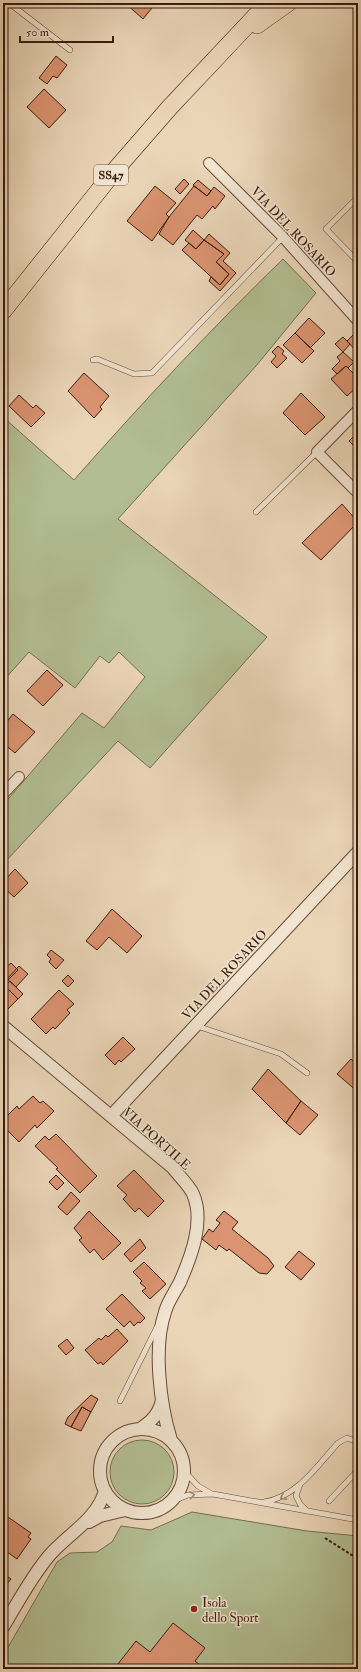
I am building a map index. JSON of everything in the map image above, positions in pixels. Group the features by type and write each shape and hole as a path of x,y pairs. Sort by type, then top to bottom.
{"highway":[{"name":"SS47","path":"3,311 116,169 170,107 268,3"},
{"path":"227,46 288,3"}],"street":[{"name":"VIA DEL ROSARIO","path":"209,162 283,237 358,321"},
{"path":"358,410 317,452 358,493"},
{"path":"3,794 19,777"},
{"name":"VIA DEL ROSARIO","path":"111,1116 358,852"},
{"name":"VIA PORTILE","path":"3,1026 173,1168 193,1193 197,1204 197,1226 188,1261 165,1312 161,1333 159,1362 162,1397 171,1440"},
{"name":"VIA PORTILE","path":"140,1429 151,1422 159,1411 162,1397"},
{"path":"140,1429 160,1433 171,1440 180,1452 184,1471 184,1478 173,1501 164,1508 142,1514 125,1510 111,1500 104,1491 100,1479 100,1469 103,1455 110,1444 120,1435 140,1429"},
{"path":"3,1627 34,1575 60,1545 95,1512 102,1501 104,1491"},
{"path":"81,1526 100,1516 125,1510"}],"lane":[{"path":"9,3 70,50"},
{"path":"358,197 326,229 358,262"},
{"path":"93,360 97,359 134,374 152,373 283,237"},
{"path":"256,512 317,452"},
{"path":"196,1025 281,1054 307,1073"},
{"name":"VIA PORTILE","path":"120,1401 165,1312"},
{"path":"261,1503 277,1500 290,1493 338,1443 347,1438 358,1442"},
{"path":"329,1501 358,1470"},
{"path":"184,1471 198,1486 213,1494"},
{"path":"300,1483 296,1496 300,1504 308,1512"},
{"path":"173,1501 188,1495 213,1494 358,1520"}],"path":[{"path":"325,1538 358,1559"}],"green space":[{"path":"283,259 316,293 256,366 118,519 267,637 150,768 118,741 5,862 3,860 3,805 82,713 104,728 145,677 119,652 109,663 100,656 75,688 29,652 3,681 3,417 74,480 176,368"},
{"path":"136,1440 148,1440 165,1449 172,1460 174,1472 172,1484 165,1495 148,1504 136,1504 124,1499 115,1490 110,1478 110,1466 115,1454 124,1445"},
{"name":"Isola dello Sport","path":"192,1512 307,1531 358,1536 358,1669 3,1669 3,1656 57,1562 70,1553 97,1552 112,1542 121,1526 151,1530"}],"building":[{"path":"125,3 156,3 143,19"},
{"path":"56,56 67,65 57,78 53,76 47,84 39,78"},
{"path":"44,89 66,110 49,128 27,107"},
{"path":"184,179 189,184 180,194 175,189"},
{"path":"198,180 211,191 207,196 193,185"},
{"path":"155,186 176,203 166,214 169,217 152,241 127,221"},
{"path":"194,186 207,196 214,187 225,196 215,209 213,206 202,219 197,215 173,245 159,234 169,217"},
{"path":"193,230 204,240 196,249 185,240"},
{"path":"209,234 230,253 223,261 236,273 220,291 209,281 211,277 220,285 229,274 216,262 224,254 204,240"},
{"path":"204,240 224,254 216,262 229,274 220,285 182,250 189,243 196,249"},
{"path":"309,318 325,333 310,348 295,333"},
{"path":"295,333 314,351 302,363 283,345"},
{"path":"353,335 358,339 358,353 347,341"},
{"path":"343,337 350,344 343,352 335,344"},
{"path":"278,346 284,351 282,354 287,358 277,368 271,362 276,356 272,352"},
{"path":"343,352 354,362 348,368 346,366 337,374 332,369 340,361 337,357"},
{"path":"346,366 358,378 358,386 347,396 331,379"},
{"path":"84,373 109,396 100,407 102,409 94,418 68,391"},
{"path":"301,393 325,417 305,435 283,413"},
{"path":"19,395 33,408 36,405 45,413 31,427 9,406"},
{"path":"358,432 358,450 349,441"},
{"path":"342,504 358,522 321,560 302,543"},
{"path":"47,670 63,685 43,706 27,691"},
{"path":"13,714 35,732 15,753 3,743 3,730 7,726 5,724"},
{"path":"15,869 28,883 14,897 3,887 3,882"},
{"path":"112,909 142,936 127,953 109,937 97,950 86,941"},
{"path":"51,950 64,960 56,969 49,962 51,959 47,955"},
{"path":"11,963 18,970 7,981 3,977 3,970"},
{"path":"19,966 28,974 16,987 7,979"},
{"path":"68,975 74,981 68,987 62,981"},
{"path":"10,981 23,994 18,999 5,986"},
{"path":"3,984 18,999 5,1012 3,1010"},
{"path":"59,990 74,1004 67,1010 70,1013 55,1029 53,1027 46,1034 31,1019"},
{"path":"123,1037 135,1049 121,1062 119,1060 115,1065 105,1055"},
{"path":"351,1059 358,1065 358,1092 337,1074"},
{"path":"268,1069 301,1101 286,1123 252,1089"},
{"path":"33,1096 40,1103 43,1101 54,1111 37,1128 35,1125 19,1142 3,1126 3,1120 17,1106 19,1109"},
{"path":"301,1101 318,1115 300,1135 286,1123"},
{"path":"56,1134 97,1176 80,1193 56,1169 58,1168 35,1146 45,1136 49,1140"},
{"path":"134,1170 164,1201 148,1217 139,1208 135,1212 123,1199 127,1195 117,1186"},
{"path":"56,1175 64,1183 57,1190 49,1182"},
{"path":"71,1192 80,1201 67,1215 58,1207"},
{"path":"89,1211 121,1243 103,1260 94,1249 90,1253 79,1240 82,1238 74,1228"},
{"path":"224,1211 238,1222 232,1229 268,1258 274,1266 267,1274 259,1273 229,1249 227,1251 219,1245 216,1250 202,1239 209,1229 213,1232 220,1223 216,1220"},
{"path":"140,1239 146,1248 131,1262 124,1254"},
{"path":"299,1251 315,1264 301,1280 285,1267"},
{"path":"144,1262 166,1284 150,1299 142,1291 146,1288 140,1283 142,1281 133,1272"},
{"path":"122,1294 145,1318 134,1326 130,1321 124,1327 106,1309"},
{"path":"117,1329 128,1341 103,1365 101,1362 98,1364 85,1350 99,1338 101,1340 106,1335 108,1337"},
{"path":"67,1339 74,1348 66,1355 58,1346"},
{"path":"91,1395 98,1399 91,1412 82,1407 71,1427 65,1424 68,1417"},
{"path":"82,1407 91,1412 81,1431 71,1427"},
{"path":"5,1515 31,1533 28,1537 31,1539 17,1559 3,1549 3,1517"},
{"path":"3,1573 11,1579 3,1589"},
{"path":"173,1623 205,1648 195,1661 205,1669 114,1669 136,1641 150,1652"}],"place":[{"name":"Isola dello Sport","path":"194,1609"}]}
